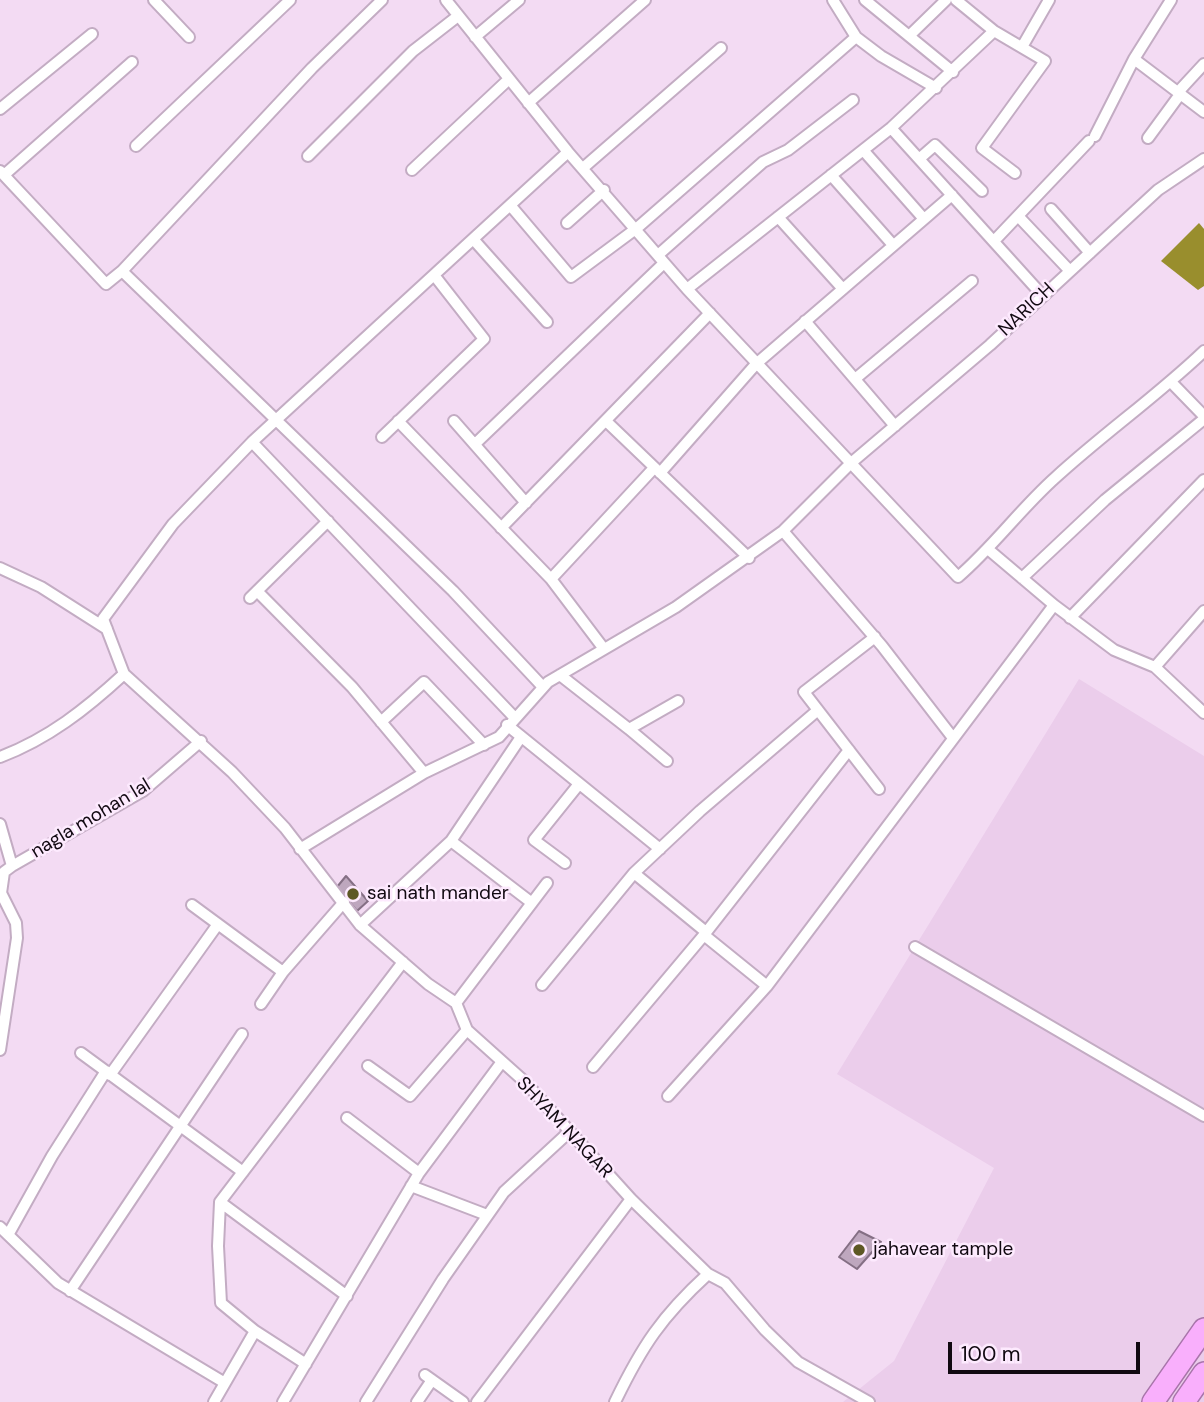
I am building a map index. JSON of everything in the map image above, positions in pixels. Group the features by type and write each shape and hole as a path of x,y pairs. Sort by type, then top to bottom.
{"highway":[{"path":"1153,1402 1204,1329"},
{"path":"1184,1402 1204,1373"}],"street":[{"path":"154,0 188,37"},
{"path":"136,146 290,0"},
{"path":"132,62 2,173 106,284 122,271 312,68 382,0"},
{"path":"446,0 568,152 604,190 687,289 958,578 989,550 1053,480 1121,419 1171,382 1204,351"},
{"path":"475,37 519,0"},
{"path":"528,103 645,0"},
{"path":"832,0 856,37 881,56 936,88"},
{"path":"864,0 953,72"},
{"path":"909,36 946,0"},
{"path":"956,0 994,31 1045,61 982,148 1015,173"},
{"path":"1022,47 1049,0"},
{"path":"994,242 1092,138 1171,0"},
{"path":"308,156 413,51 458,16"},
{"path":"687,289 891,128 994,31"},
{"path":"0,109 92,34"},
{"path":"510,205 572,277 637,229 856,37"},
{"path":"583,168 721,48"},
{"path":"1135,59 1204,112"},
{"path":"1148,138 1180,92 1204,64"},
{"path":"412,170 509,79"},
{"path":"475,444 763,162 788,150 853,100"},
{"path":"891,128 1043,296"},
{"path":"919,159 935,145 982,191"},
{"path":"863,150 924,219"},
{"path":"547,883 456,1003 360,925 285,828 201,741 124,674 103,619 173,524 252,442 568,152"},
{"name":"NARICH","path":"300,849 425,773 499,737 544,687 560,675 676,607 749,558 783,531 851,463 1043,296 1158,190 1204,159"},
{"path":"831,175 893,245"},
{"path":"567,223 604,190"},
{"path":"551,579 756,364 952,195"},
{"path":"1051,209 1090,253"},
{"path":"1018,216 1070,271"},
{"path":"779,217 843,289"},
{"path":"473,239 547,322"},
{"path":"122,271 453,591 544,687"},
{"path":"382,437 484,338 434,275"},
{"path":"855,379 972,281"},
{"path":"501,528 710,313"},
{"path":"805,321 895,426"},
{"path":"1022,578 1105,500 1204,417 1171,382"},
{"path":"398,421 551,579 604,649"},
{"path":"454,421 526,503"},
{"path":"606,421 749,558"},
{"path":"252,442 328,521 511,721 522,737 660,849"},
{"path":"1070,618 1204,480"},
{"path":"328,521 253,594 352,687 425,773"},
{"path":"783,531 875,637 953,738"},
{"path":"989,550 1070,618 1114,650 1155,667 1204,713"},
{"path":"0,568 41,587 107,629"},
{"path":"668,1096 767,986 1054,605"},
{"path":"1155,667 1204,611"},
{"path":"875,637 804,692 879,789"},
{"path":"0,757 55,730 90,705 124,674"},
{"path":"560,675 667,761"},
{"path":"382,722 424,682 484,745"},
{"path":"629,729 678,701"},
{"path":"542,985 634,873 818,710"},
{"path":"360,925 451,841 522,737"},
{"name":"nagla mohan lal","path":"0,824 12,866 143,791 201,741"},
{"path":"593,1067 705,934 849,750"},
{"path":"565,863 534,840 579,784"},
{"path":"451,841 532,903"},
{"path":"0,1050 17,938 16,923 1,893 4,872 12,866"},
{"path":"634,873 767,986"},
{"path":"261,1004 283,972 344,902"},
{"path":"192,905 283,972"},
{"path":"218,924 108,1073 4,1231 58,1283 225,1383"},
{"path":"915,947 1204,1116"},
{"path":"306,1363 255,1331 221,1303 218,1246 220,1202 403,962"},
{"name":"SHYAM NAGAR","path":"456,1003 467,1030 525,1082 568,1133 631,1199 708,1274 725,1283 765,1330 798,1362 869,1402"},
{"path":"368,1066 410,1096 467,1030"},
{"path":"70,1291 242,1034"},
{"path":"81,1053 243,1172"},
{"path":"284,1402 419,1173 502,1063"},
{"path":"347,1118 419,1173"},
{"path":"366,1402 443,1279 504,1192 568,1133"},
{"path":"411,1186 487,1215"},
{"path":"477,1402 631,1199"},
{"path":"220,1202 347,1296"},
{"path":"615,1402 640,1351 670,1309 708,1274"},
{"path":"214,1402 255,1331"},
{"path":"417,1402 429,1378 463,1402"}],"shaded area":[{"path":"1199,223 1204,229 1204,286 1198,290 1161,261"},
{"path":"1079,679 1204,756 1204,1402 843,1402 894,1361 994,1168 837,1074"}],"building":[{"name":"sai nath mander","path":"346,876 368,901 357,911 337,887"},
{"name":"jahavear tample","path":"859,1231 881,1242 857,1269 839,1257"}],"place":[{"name":"sai nath mander","path":"353,894"},
{"name":"jahavear tample","path":"859,1250"}]}
